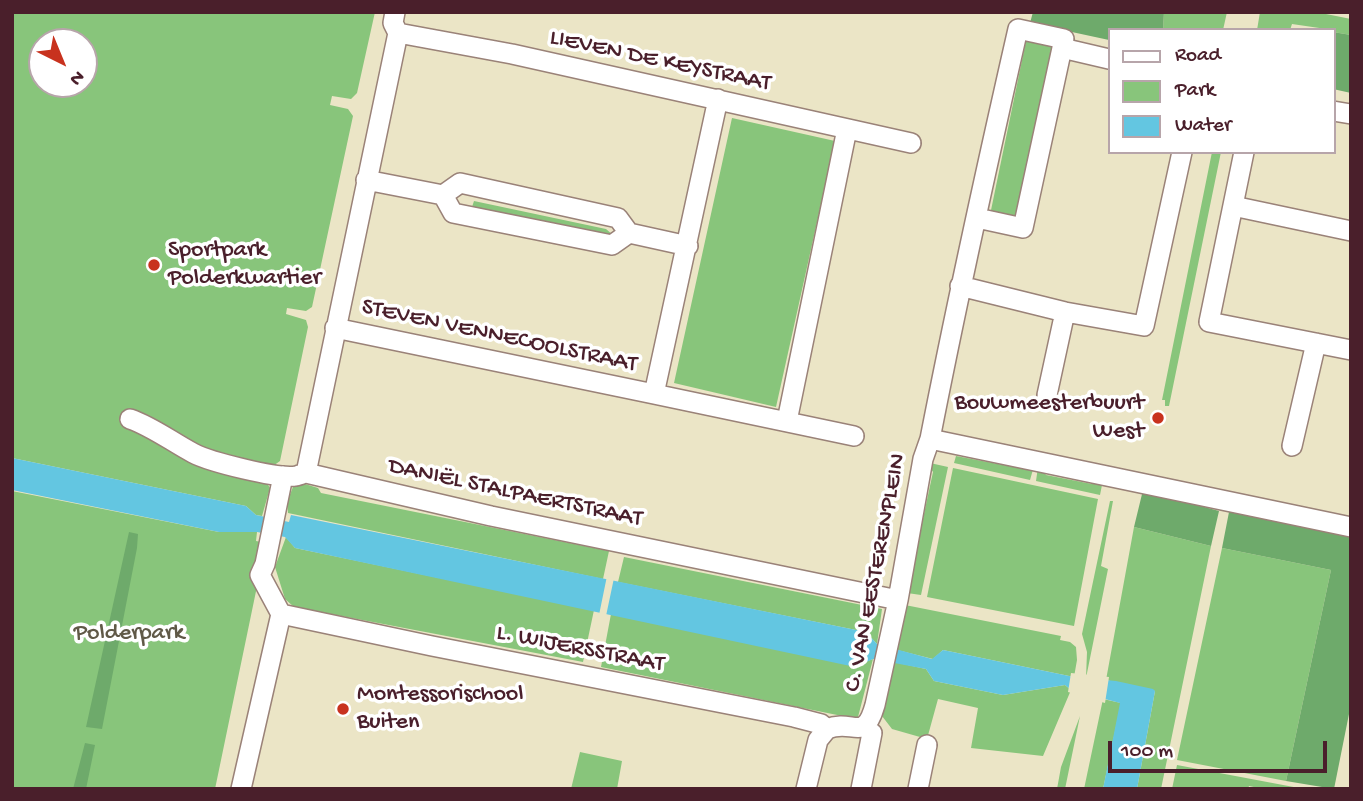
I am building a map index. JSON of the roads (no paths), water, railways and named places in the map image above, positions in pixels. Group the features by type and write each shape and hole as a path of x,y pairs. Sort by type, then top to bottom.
{"street":[{"path":"306,473 398,33 393,23 395,12"},
{"path":"930,439 960,286 1018,29 1064,39 1023,228 977,218"},
{"name":"LIEVEN DE KEYSTRAAT","path":"398,33 512,54 911,143"},
{"path":"1062,48 1108,59"},
{"path":"654,394 718,99"},
{"path":"787,421 847,129"},
{"path":"960,286 1065,313 1144,326 1182,154"},
{"path":"1244,154 1209,322 1351,350"},
{"path":"366,180 443,195 460,183 618,218 629,233 688,246"},
{"path":"443,195 453,213 612,245 629,233"},
{"path":"1233,206 1351,231"},
{"path":"1047,395 1065,313"},
{"name":"STEVEN VENNECOOLSTRAAT","path":"335,328 854,436"},
{"path":"1292,446 1316,343"},
{"name":"DANIËL STALPAERTSTRAAT","path":"130,419 194,454 217,463 296,477 306,473 491,516 898,600"},
{"name":"C. VAN EESTERENPLEIN","path":"861,789 871,720 898,600 923,459 930,439 1351,527"},
{"path":"241,789 281,614 260,575 283,475"},
{"name":"L. WIJERSSTRAAT","path":"281,614 794,717 821,724 827,729 838,726 870,729"},
{"path":"806,789 818,740 827,729"},
{"path":"918,789 927,745"}],"water":[{"path":"12,458 246,506 256,515 289,522 291,515 866,632 877,644 932,659 943,650 1074,677 1116,681 1153,689 1155,691 1137,789 1103,789 1120,703 1071,690 1065,685 1003,695 934,681 926,669 873,659 855,667 295,548 285,537 257,532 219,532 12,490"}],"place":[{"name":"Sportpark Polderkwartier","path":"154,265"},
{"name":"Bouwmeesterbuurt West","path":"1158,418"},
{"name":"Montessorischool Buiten","path":"343,709"}],"park label":[{"name":"Polderpark","path":"129,634"}]}
